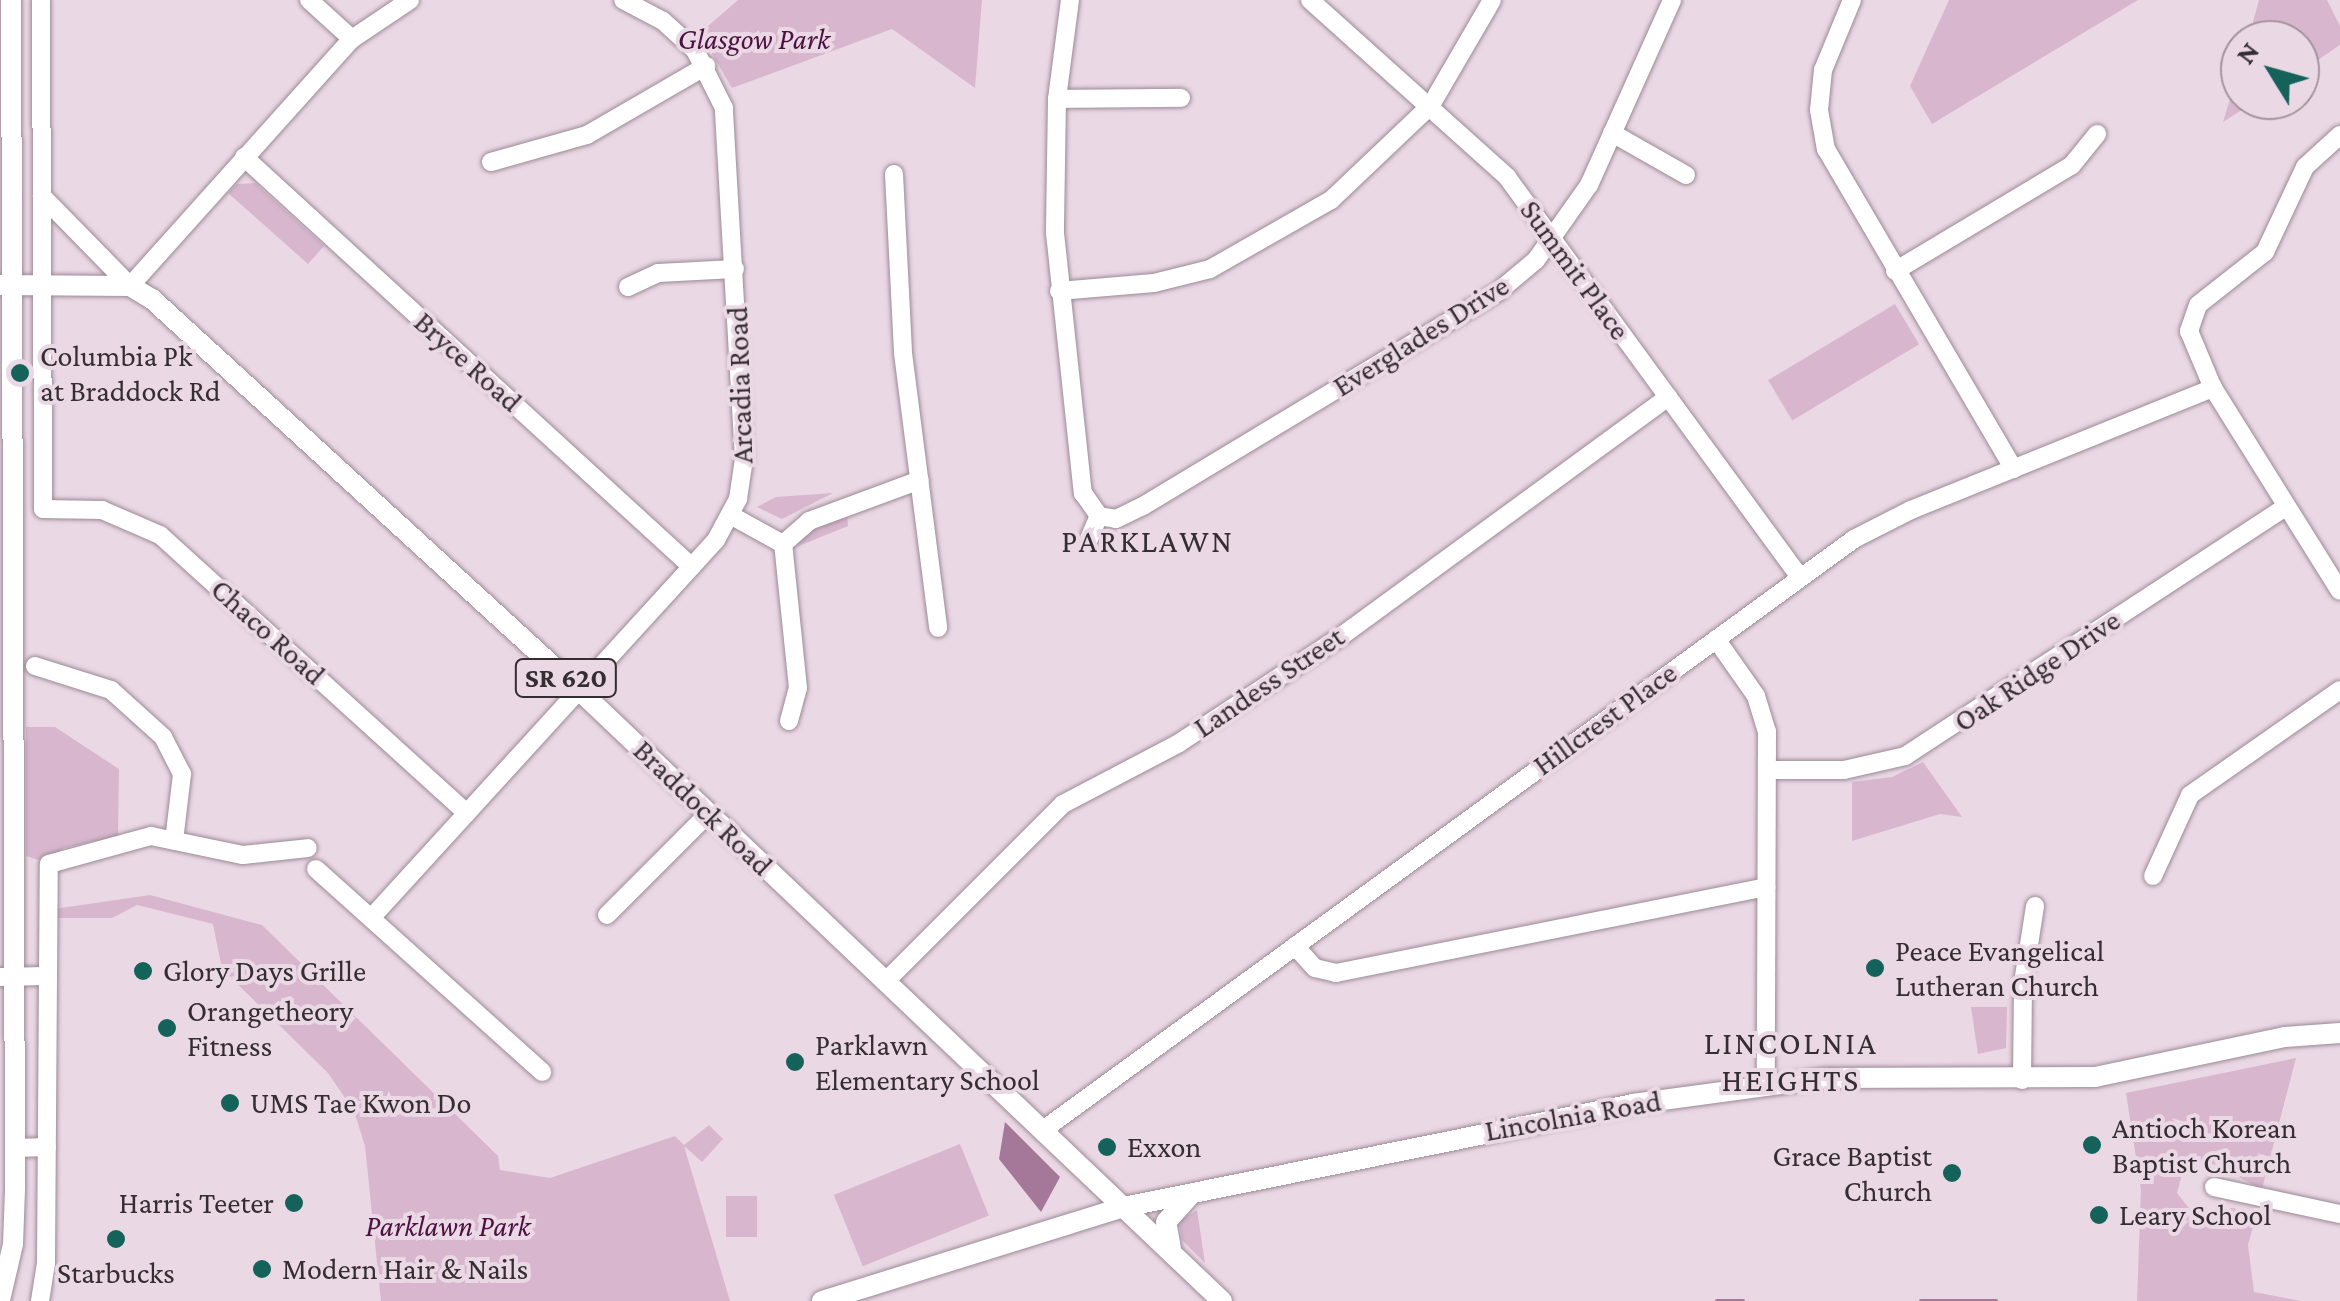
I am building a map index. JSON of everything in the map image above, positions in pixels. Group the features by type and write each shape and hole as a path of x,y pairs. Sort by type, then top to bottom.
{"main road":[{"path":"0,1300 13,1244 15,1148 7,977 6,285 11,0"},
{"path":"6,285 130,286"},
{"name":"Braddock Road","path":"130,286 580,690 1222,1301"},
{"name":"Lincolnia Road","path":"822,1301 1124,1207 1493,1130 1766,1084 1871,1076 2022,1080 2095,1076 2284,1038 2340,1033"},
{"path":"1182,1263 1164,1230 1170,1214 1192,1193"}],"street":[{"path":"41,0 42,284"},
{"path":"309,0 352,39"},
{"path":"130,286 352,39 410,0"},
{"name":"Arcadia Road","path":"372,917 692,567 732,516 744,459 728,127 706,66 663,21 623,0"},
{"path":"1070,0 1057,98 1059,291 1083,493 1098,516 1089,539"},
{"name":"Summit Place","path":"1310,0 1507,177 1800,577"},
{"path":"1059,291 1154,284 1232,260 1356,182 1431,105 1492,0"},
{"name":"Everglades Drive","path":"1098,516 1116,518 1143,506 1499,291 1554,240 1612,133 1672,0"},
{"path":"1852,0 1823,70 1821,130 1834,168 2014,469"},
{"path":"490,162 587,135 706,66"},
{"path":"1057,98 1182,98"},
{"path":"1612,133 1686,175"},
{"path":"1894,271 2072,165 2097,134"},
{"path":"2340,135 2305,167 2265,252 2192,313 2190,340 2213,388 2340,591"},
{"name":"Bryce Road","path":"244,158 692,567"},
{"path":"894,174 898,287 938,628"},
{"name":"Braddock Road","path":"42,196 130,286"},
{"path":"628,287 658,273 735,269"},
{"name":"Chaco Road","path":"42,284 43,510 102,510 160,534 467,813"},
{"name":"Hillcrest Place","path":"1042,1130 1800,577 1884,522 2213,388"},
{"name":"Landess Street","path":"886,982 1063,804 1179,742 1342,634 1668,397"},
{"path":"783,544 809,521 920,480"},
{"name":"Oak Ridge Drive","path":"1767,770 1844,770 1905,756 2285,506"},
{"path":"732,516 783,544"},
{"path":"783,544 798,688 789,721"},
{"path":"1716,639 1763,712 1767,770 1766,1084"},
{"path":"35,666 111,690 163,737 182,774 174,840"},
{"path":"2153,876 2180,808 2201,784 2340,690"},
{"path":"607,915 634,895 708,813"},
{"path":"40,1301 47,1147 49,864 151,836 243,855 308,848"},
{"path":"316,870 542,1072"},
{"path":"1295,946 1315,968 1336,973 1767,887"},
{"path":"2022,1080 2023,984 2036,906"},
{"path":"7,977 46,976"},
{"path":"15,1148 47,1147"},
{"path":"2214,1187 2340,1214"}],"green space":[{"name":"Glasgow Park","path":"738,0 982,0 975,88 892,29 732,88 700,33"},
{"path":"1949,0 2138,0 1932,124 1910,86"},
{"path":"2259,0 2327,0 2340,26 2340,45 2320,58 2320,20 2254,20"},
{"path":"255,183 324,246 308,264 228,193 237,184"},
{"path":"1895,304 1919,344 1792,421 1768,380"},
{"path":"833,493 782,519 757,507 776,497"},
{"path":"847,514 848,526 796,547 807,533"},
{"path":"26,727 55,727 119,769 118,836 64,848 45,862 26,856"},
{"path":"1923,762 1962,817 1940,814 1852,841 1852,782 1892,777"},
{"name":"Parklawn Park","path":"150,895 262,925 498,1156 500,1170 550,1178 675,1136 684,1145 709,1125 723,1139 702,1162 684,1146 730,1301 381,1301 365,1146 354,1111 328,1073 222,969 213,924 137,905 112,918 54,918 54,909"},
{"path":"1971,1007 2007,1007 2006,1048 1978,1054"},
{"path":"2296,1058 2262,1189 2207,1161 2183,1171 2177,1193 2196,1217 2231,1208 2257,1212 2248,1245 2254,1292 2301,1301 2137,1301 2141,1190 2126,1093"},
{"path":"960,1144 989,1215 863,1266 834,1195"},
{"path":"726,1196 757,1196 757,1237 726,1237"},
{"path":"1197,1210 1205,1263 1182,1240 1179,1221"}],"shaded area":[{"path":"1005,1122 1060,1177 1041,1212 999,1159"}],"waterway":[{"path":"1717,1301 1743,1301"},
{"path":"1921,1301 1996,1301"}],"place":[{"name":"Columbia Pk at Braddock Rd","path":"20,373"},
{"name":"Peace Evangelical Lutheran Church","path":"1875,968"},
{"name":"Glory Days Grille","path":"143,971"},
{"name":"Orangetheory Fitness","path":"167,1028"},
{"name":"Parklawn Elementary School","path":"795,1062"},
{"name":"UMS Tae Kwon Do","path":"230,1103"},
{"name":"Antioch Korean Baptist Church","path":"2092,1145"},
{"name":"Exxon","path":"1107,1147"},
{"name":"Grace Baptist Church","path":"1952,1173"},
{"name":"Harris Teeter","path":"294,1203"},
{"name":"Leary School","path":"2099,1215"},
{"name":"Starbucks","path":"116,1239"},
{"name":"Modern Hair & Nails","path":"262,1269"}],"district":[{"name":"PARKLAWN","path":"1148,541"},
{"name":"LINCOLNIA HEIGHTS","path":"1791,1062"}]}
